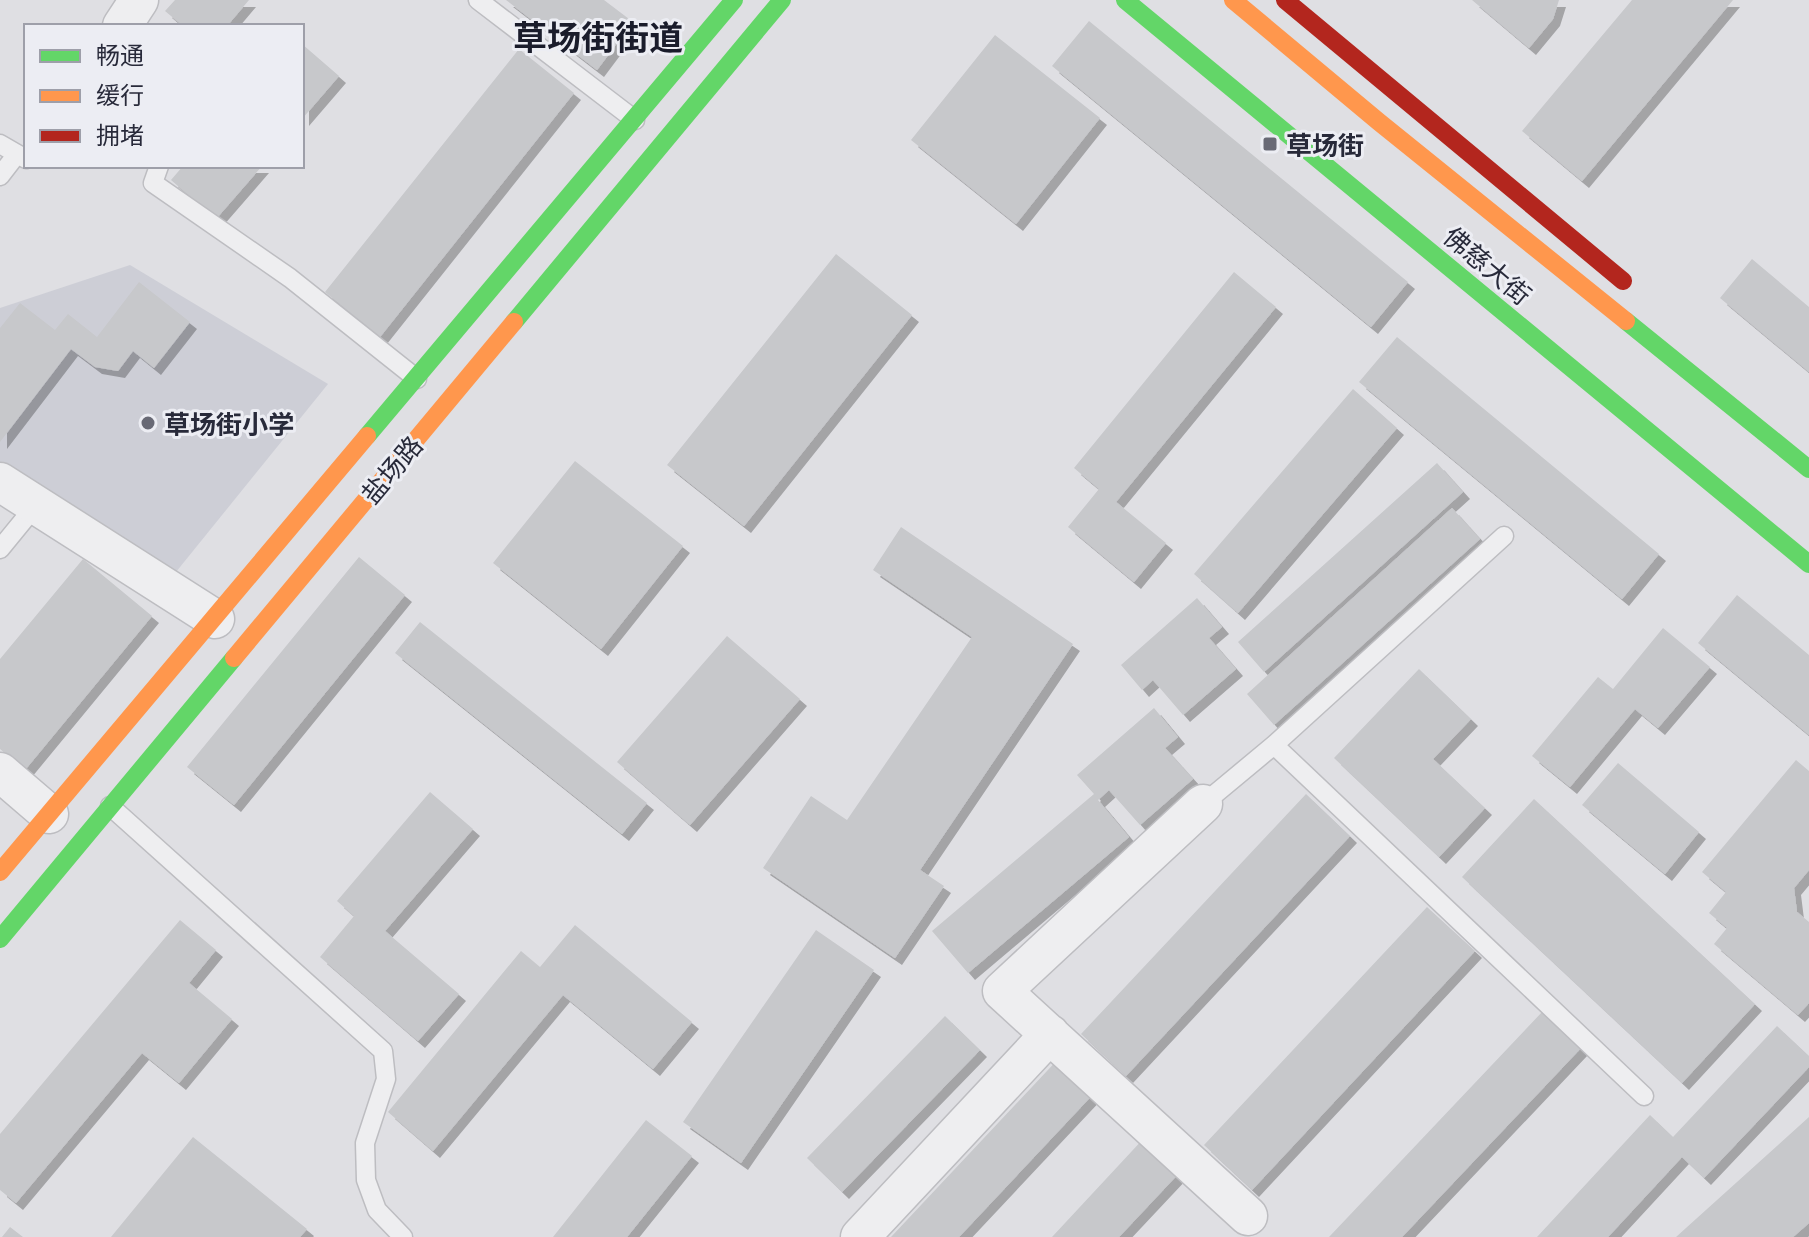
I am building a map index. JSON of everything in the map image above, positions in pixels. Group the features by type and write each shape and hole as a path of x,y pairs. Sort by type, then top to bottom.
{"main road":[{"name":"盐场路","path":"0,872 734,0"},
{"name":"盐场路","path":"0,939 782,0"},
{"path":"1125,0 1809,564"},
{"name":"佛慈大街","path":"1233,0 1391,132 1809,469"},
{"path":"1285,0 1641,295"}],"street":[{"path":"123,24 139,0"},
{"path":"0,482 215,619"},
{"path":"0,772 49,814"},
{"path":"1203,804 1002,991 1248,1216"},
{"path":"860,1237 1050,1034"}],"lane":[{"path":"478,0 635,120"},
{"path":"0,144 22,157 0,176"},
{"path":"158,168 153,183 290,278 417,379"},
{"path":"0,549 36,505"},
{"path":"1203,804 1274,745 1504,536"},
{"path":"1274,745 1644,1096"},
{"path":"110,806 383,1051 386,1079 365,1143 366,1180 377,1210 403,1237"}],"shaded area":[{"name":"草场街小学","path":"130,265 328,384 176,572 0,462 0,308"}],"building":[{"path":"175,0 249,0 229,24 181,24 165,11"},
{"path":"506,0 604,0 633,22 597,70"},
{"path":"1472,0 1559,0 1553,19 1529,48"},
{"path":"1632,0 1733,0 1582,181 1522,131"},
{"path":"1089,21 1408,282 1371,327 1052,66"},
{"path":"995,35 1100,118 1016,224 911,140"},
{"path":"304,46 339,76 304,117"},
{"path":"519,49 574,93 380,337 325,292"},
{"path":"181,168 260,168 216,219 171,180"},
{"path":"836,254 912,315 744,526 667,465"},
{"path":"1752,259 1809,307 1809,372 1720,298"},
{"path":"1234,272 1276,307 1116,502 1166,543 1134,582 1068,527 1099,489 1074,468"},
{"path":"139,282 190,322 154,368 133,351 118,371 95,367 71,349 0,442 0,328 20,303 55,330 68,314 97,337"},
{"path":"1397,337 1659,554 1622,599 1359,382"},
{"path":"1353,389 1397,428 1238,613 1194,574"},
{"path":"575,461 683,546 601,649 493,563"},
{"path":"1437,463 1463,492 1264,672 1238,642"},
{"path":"1452,508 1480,539 1274,725 1247,694"},
{"path":"901,527 1073,644 920,870 944,886 895,958 763,868 811,796 847,820 972,637 873,570"},
{"path":"359,557 405,595 234,805 187,767"},
{"path":"83,559 152,616 25,770 0,749 0,659"},
{"path":"1737,595 1809,655 1809,735 1698,643"},
{"path":"1197,598 1222,627 1209,638 1236,669 1183,715 1153,680 1142,690 1121,665"},
{"path":"420,622 647,803 622,834 395,653"},
{"path":"1663,628 1710,667 1658,728 1635,709 1570,787 1532,756 1598,677 1613,689"},
{"path":"727,636 800,699 690,825 617,762"},
{"path":"1419,669 1471,719 1433,759 1485,808 1439,857 1334,758"},
{"path":"1154,708 1178,737 1165,748 1193,779 1140,825 1109,790 1098,800 1129,837 968,973 932,931 1094,794 1077,775"},
{"path":"1796,760 1809,771 1809,870 1794,888 1797,912 1809,922 1809,1003 1798,1015 1714,944 1727,928 1709,913 1726,892 1702,872"},
{"path":"1618,763 1699,832 1665,874 1582,805"},
{"path":"430,792 473,829 385,931 459,994 418,1041 320,957 354,916 337,901"},
{"path":"1306,794 1350,836 1126,1076 1081,1034"},
{"path":"1534,799 1755,1004 1682,1083 1462,877"},
{"path":"1427,907 1475,951 1252,1190 1204,1145"},
{"path":"180,920 216,950 189,983 232,1019 179,1083 142,1053 16,1203 0,1190 0,1134"},
{"path":"575,925 692,1022 653,1069 563,995 433,1151 388,1112 521,951 540,967"},
{"path":"816,930 874,970 741,1163 683,1122"},
{"path":"1543,1011 1581,1048 1402,1237 1329,1237"},
{"path":"945,1016 980,1050 842,1192 807,1158"},
{"path":"1777,1026 1809,1056 1809,1067 1704,1178 1682,1157 1608,1237 1537,1237 1650,1115 1673,1137"},
{"path":"1062,1055 1098,1089 959,1237 891,1237"},
{"path":"1809,1117 1809,1223 1793,1237 1676,1237"},
{"path":"646,1120 692,1156 627,1237 553,1237"},
{"path":"193,1137 307,1229 300,1237 111,1237"},
{"path":"1145,1137 1181,1171 1119,1237 1052,1237"},
{"path":"10,1227 23,1237 2,1237"}],"traffic: fast":[{"path":"367,436 734,0"},
{"path":"514,322 782,0"},
{"path":"1125,0 1809,564"},
{"path":"1626,321 1809,469"},
{"path":"0,939 234,658"}],"traffic: slow":[{"path":"1233,0 1626,321"},
{"path":"234,658 514,322"},
{"path":"0,872 367,436"}],"traffic: jam":[{"path":"1285,0 1623,281"}],"place":[{"name":"草场街","path":"1270,144"},
{"name":"草场街小学","path":"148,423"}],"district":[{"name":"草场街街道","path":"598,36"}]}
